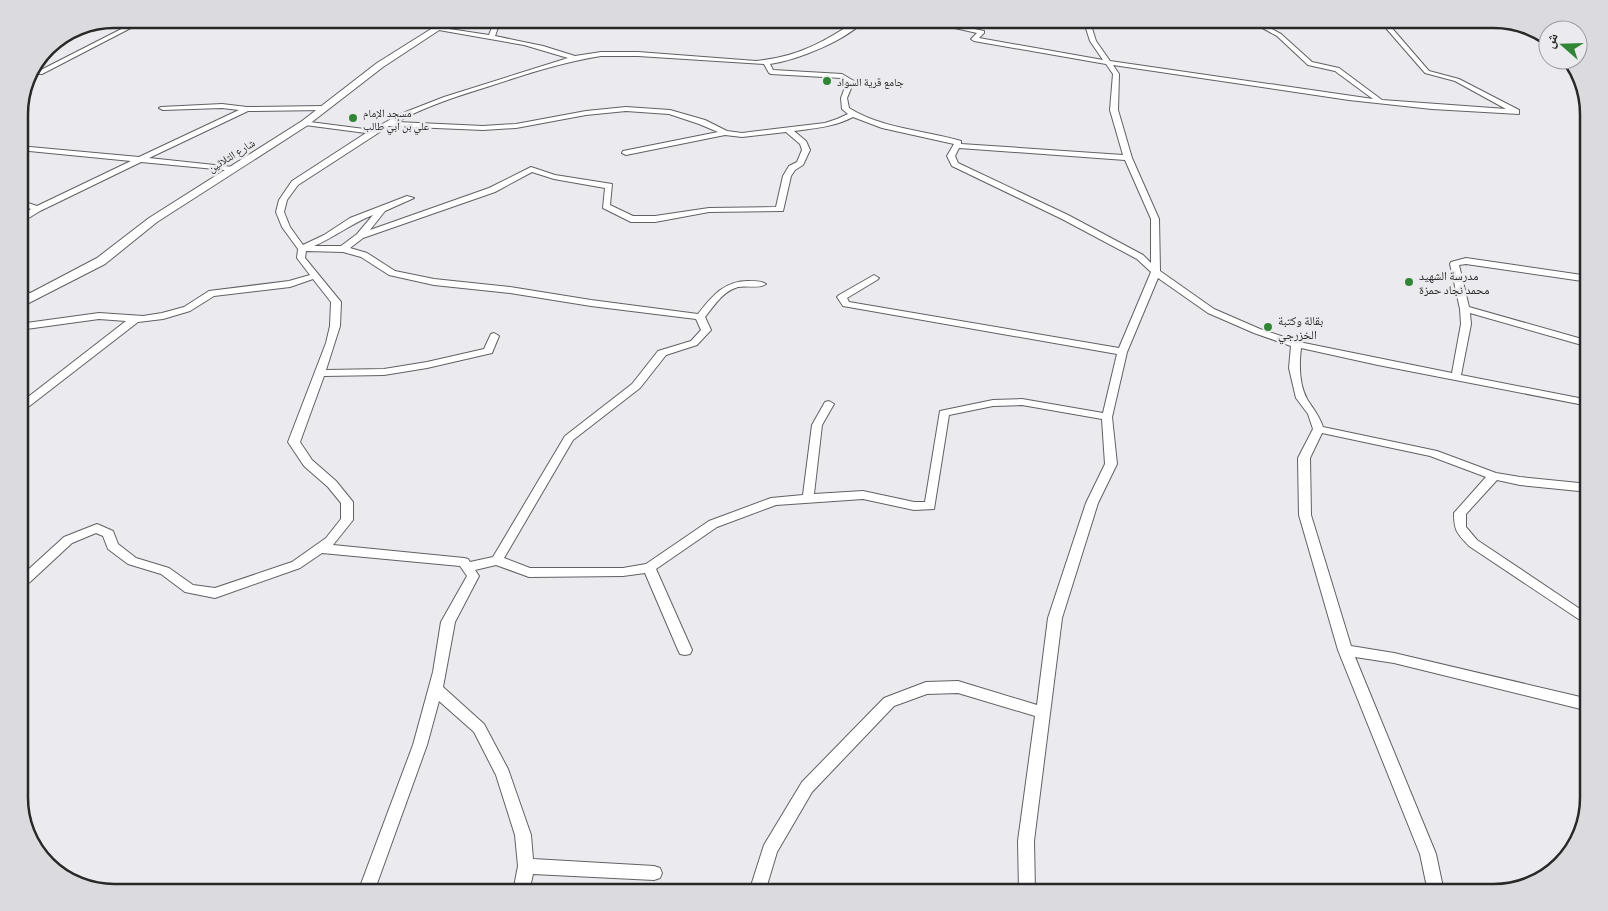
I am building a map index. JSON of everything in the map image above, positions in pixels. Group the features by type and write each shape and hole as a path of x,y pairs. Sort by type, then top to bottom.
{"street":[{"path":"38,73 128,28"},
{"path":"491,37 494,28"},
{"path":"28,577 69,539 97,528 110,534 112,546 132,561 165,571 190,589 215,593 296,565 330,541 347,520 347,502 332,484 308,463 294,442 320,373 335,326 336,302 301,258 302,249 286,227 280,212 283,200 295,183 373,132 401,117 446,98 575,58 601,54 638,54 766,62 787,59 819,48 849,28"},
{"path":"962,28 982,32 974,39 1027,51 1280,89 1452,110 1516,112 1457,80 1427,72 1389,28"},
{"path":"1027,884 1026,841 1055,618 1092,503 1110,464 1108,416 1122,352 1156,272 1155,219 1128,158 1114,110 1116,74 1093,41 1089,28"},
{"path":"1265,28 1278,35 1310,64 1336,69 1380,101"},
{"path":"436,29 546,48 575,58"},
{"name":"شارع الثلاثين","path":"29,298 101,261 153,220 305,122 380,65 436,29"},
{"path":"766,62 771,72 842,76 851,81 844,98 846,109 853,114 869,121 940,136 958,143 957,146"},
{"path":"163,108 222,106 247,109 324,108"},
{"path":"28,214 37,208 247,109"},
{"path":"389,124 483,128 516,126 586,113 626,110 670,112 702,122 725,133"},
{"path":"626,153 725,133 742,135 825,125 853,114"},
{"path":"305,122 373,132"},
{"path":"360,236 492,190 531,169 554,177 609,186 606,206 631,219 655,218 709,210 780,208 787,176 792,168 800,163 806,150 804,143 788,130"},
{"path":"957,146 1000,147 1058,155 1128,158"},
{"path":"957,146 951,156 955,164 1065,217 1140,258 1156,272 1212,311 1257,331 1296,344 1580,402"},
{"path":"28,149 233,169"},
{"path":"302,249 327,238 354,220 410,198"},
{"path":"28,205 37,208"},
{"path":"343,249 360,236 381,211"},
{"path":"302,249 343,249 364,255 392,274 434,282 510,290 700,317"},
{"path":"1456,377 1466,324 1465,309 1454,264 1458,261 1483,263 1580,278"},
{"path":"28,326 99,316 136,318 163,316 187,309 212,293 290,284 315,276"},
{"path":"874,278 842,297 846,304 1122,352"},
{"path":"700,317 726,288 736,283 761,284"},
{"path":"1465,309 1580,341"},
{"path":"497,560 569,438 636,386 662,353 694,343 706,330 700,317"},
{"path":"28,402 136,318"},
{"path":"320,373 384,372 427,365 488,350 494,336"},
{"path":"1296,344 1294,368 1301,398 1313,414 1318,429 1304,458 1306,515 1345,650 1428,854 1434,884"},
{"path":"468,567 497,560 529,573 624,572 649,568 713,524 775,501 863,495 914,506 930,506 944,413 993,403 1022,402 1108,416"},
{"path":"808,499 817,425 829,404"},
{"path":"1318,429 1432,454 1494,476 1520,481 1580,487"},
{"path":"1494,476 1460,513 1460,528 1463,533 1473,543 1580,616"},
{"path":"320,548 464,562 473,576 448,622 436,688 420,745 369,884"},
{"path":"649,568 685,650"},
{"path":"1345,650 1394,658 1580,703"},
{"path":"759,884 770,850 807,786 889,702 926,688 958,687 1043,713"},
{"path":"436,688 480,728 503,774 523,834 526,866 523,884"},
{"path":"526,866 654,873"}],"place":[{"name":"جامع قرية السواد","path":"827,81"},
{"name":"مسجد الإمام علي بن أبي طالب","path":"353,118"},
{"name":"مدرسة الشهيد محمد نجاد حمزة","path":"1409,282"},
{"name":"بقالة وكتبة الخزرجي","path":"1268,327"}]}
